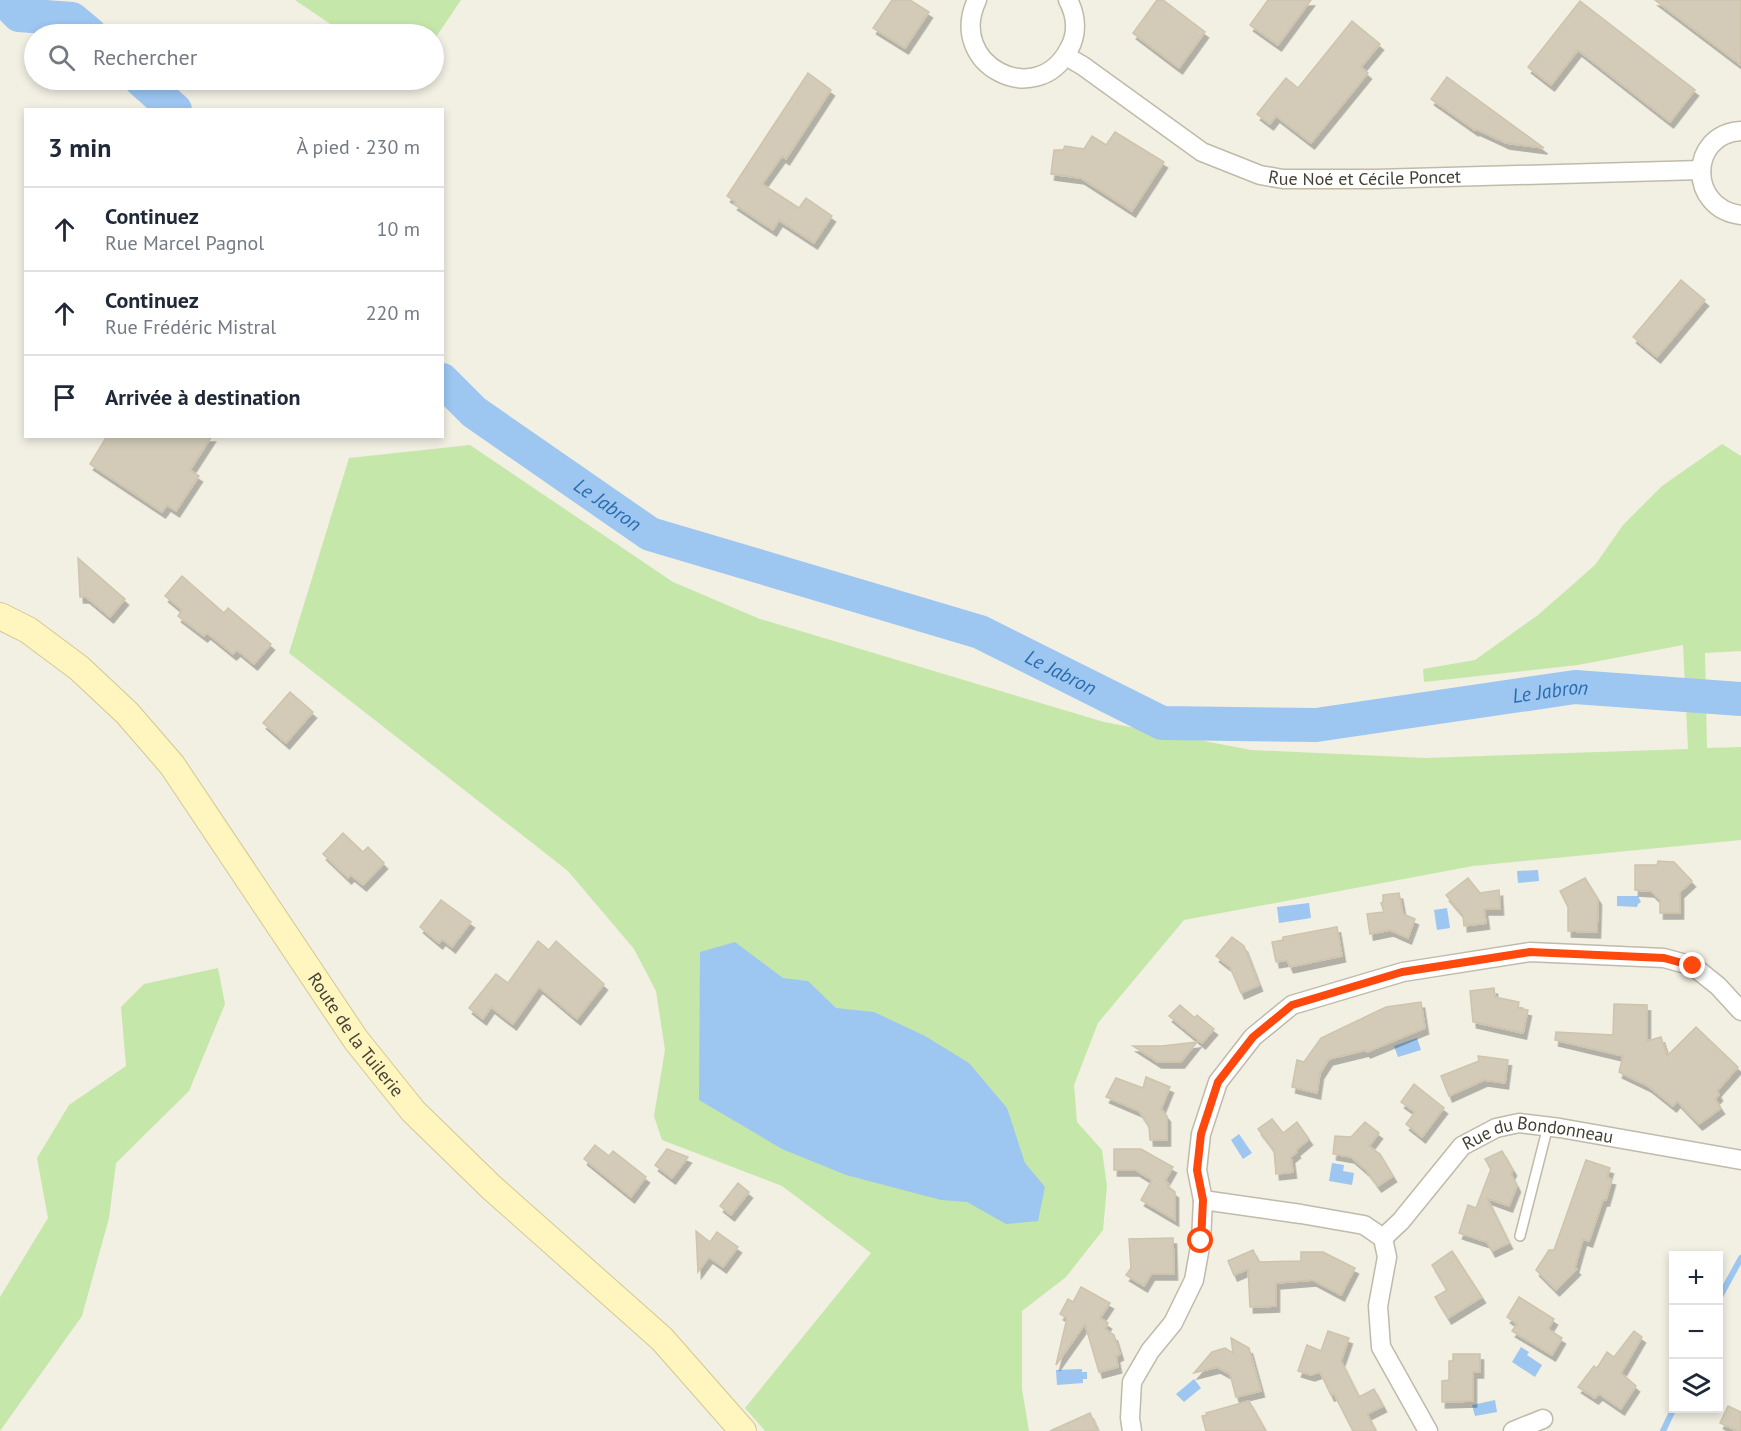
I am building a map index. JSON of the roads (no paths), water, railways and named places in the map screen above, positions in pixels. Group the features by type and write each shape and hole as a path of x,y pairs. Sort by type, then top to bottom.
{"main road":[{"name":"Route de la Tuilerie","path":"0,616 28,630 79,668 127,713 172,765 356,1040 412,1111 491,1187 662,1338 743,1431"}],"street":[{"path":"977,0 970,20 972,43 977,53 994,70 1004,75 1027,78 1049,71 1066,56 1071,46 1075,24 1068,0"},
{"name":"Rue Noé et Cécile Poncet","path":"1066,56 1202,152 1232,166 1282,179 1701,170"},
{"path":"1741,131 1726,134 1716,140 1708,148 1701,170 1701,181 1710,200 1728,213 1741,215"},
{"path":"1132,1431 1130,1418 1132,1382 1150,1351 1173,1323 1194,1280 1201,1241 1203,1200 1197,1170 1201,1134 1218,1082 1253,1037 1292,1005 1402,972 1530,952 1664,958 1693,966 1718,986 1741,1011"},
{"name":"Rue du Bondonneau","path":"1383,1238 1401,1221 1462,1146 1496,1128 1519,1123 1548,1126 1740,1155"},
{"path":"1203,1200 1364,1225 1383,1238 1387,1257 1378,1306 1381,1347 1428,1431"},
{"path":"1513,1431 1543,1419"}],"lane":[{"path":"1520,1236 1548,1126"}],"water":[{"path":"1538,870 1539,881 1518,883 1517,871"},
{"path":"1617,896 1638,896 1641,902 1637,907 1617,906"},
{"path":"1309,903 1311,918 1279,923 1277,907"},
{"path":"1447,908 1450,928 1437,930 1434,910"},
{"path":"735,942 783,978 808,981 836,1008 874,1012 925,1036 969,1063 1007,1108 1025,1163 1045,1187 1038,1221 1006,1224 967,1202 941,1200 846,1175 782,1149 699,1100 700,952"},
{"path":"1417,1038 1421,1050 1398,1057 1394,1046"},
{"path":"1239,1134 1252,1153 1243,1159 1231,1140"},
{"path":"1332,1163 1344,1165 1343,1171 1354,1173 1352,1185 1329,1181"},
{"path":"1521,1347 1529,1352 1527,1355 1542,1365 1535,1377 1512,1362"},
{"path":"1082,1369 1082,1372 1087,1372 1087,1379 1083,1379 1083,1383 1057,1385 1056,1370"},
{"path":"1194,1379 1201,1388 1184,1402 1176,1394"},
{"path":"1495,1400 1497,1412 1475,1416 1472,1405"}],"waterway":[{"name":"Le Jabron","path":"4,0 19,15 72,19 78,24"},
{"name":"Le Jabron","path":"152,90 173,108"},
{"name":"Le Jabron","path":"444,382 474,412 650,534 980,632 1162,723 1316,725 1575,687 1741,699"},
{"path":"1723,1291 1741,1258"},
{"path":"1663,1431 1672,1413"}]}
